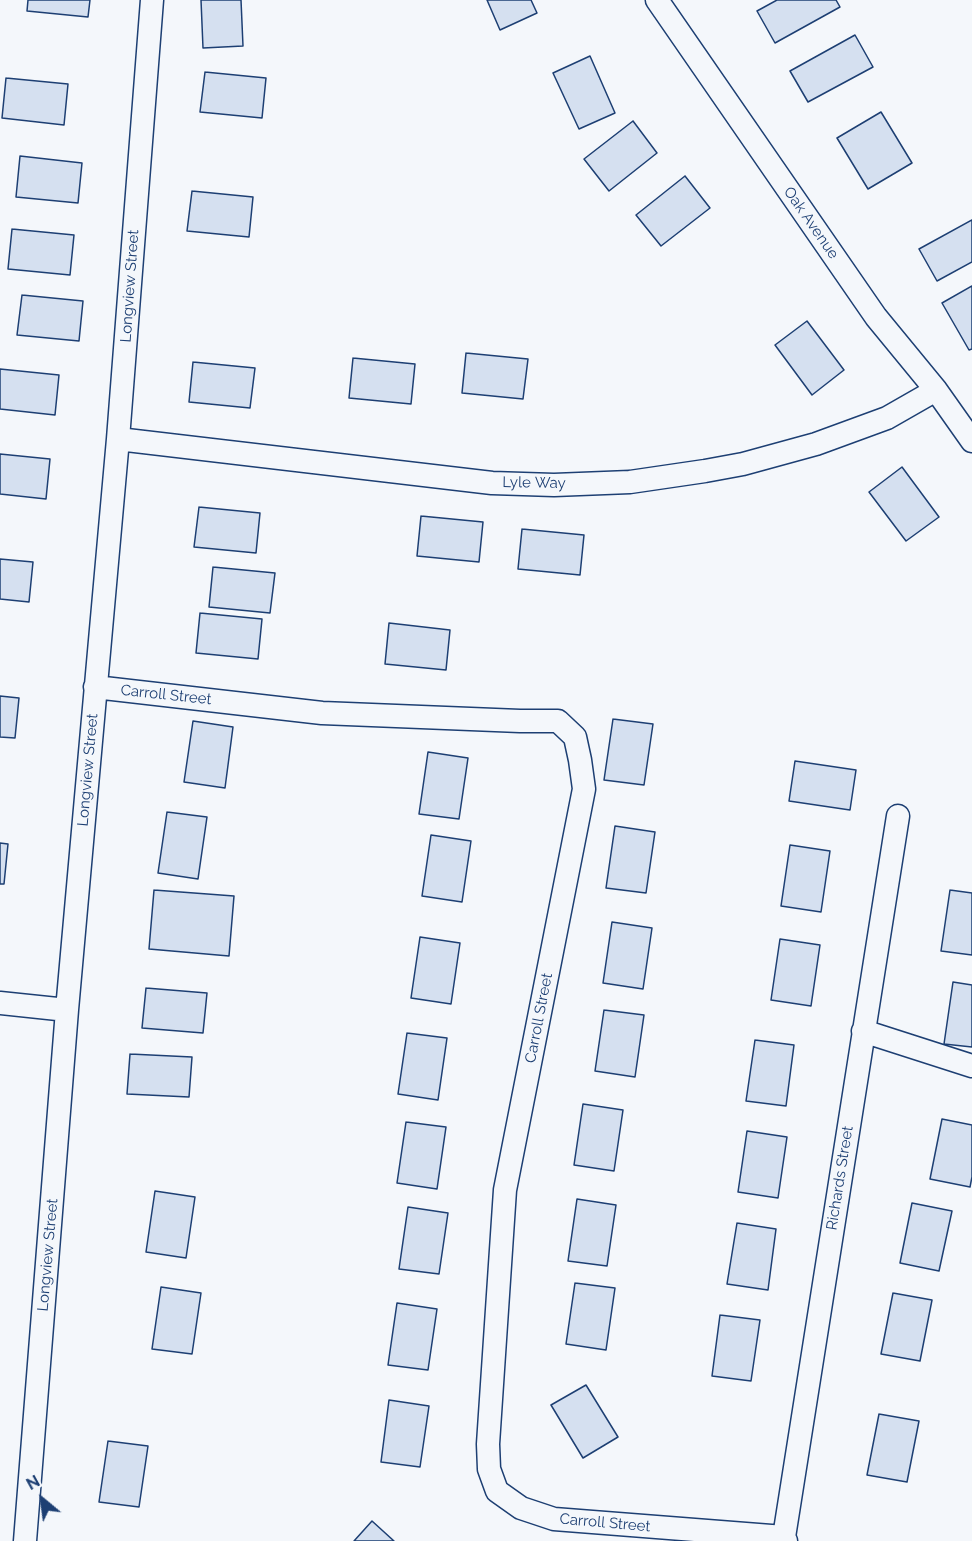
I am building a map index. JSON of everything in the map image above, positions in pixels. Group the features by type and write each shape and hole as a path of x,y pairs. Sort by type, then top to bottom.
{"street":[{"name":"Longview Street","path":"25,1541 67,1010 118,439 152,0"},
{"name":"Oak Avenue","path":"657,0 876,317 936,390 972,441"},
{"name":"Lyle Way","path":"118,439 492,483 554,485 630,482 743,464 816,444 887,418 936,390"},
{"name":"Carroll Street","path":"95,687 322,713 558,721 575,737 584,789 505,1190 488,1444 489,1469 497,1491 521,1508 554,1519 785,1539"},
{"name":"Richards Street","path":"785,1539 898,816"},
{"path":"0,1003 67,1010"},
{"path":"863,1031 972,1066"}],"building":[{"path":"28,0 90,0 88,17 27,11"},
{"path":"201,0 241,0 243,46 203,48"},
{"path":"487,0 531,0 537,13 500,30"},
{"path":"777,0 836,0 840,7 775,43 757,11"},
{"path":"855,35 873,67 808,102 790,71"},
{"path":"590,56 615,113 579,129 553,73"},
{"path":"205,72 266,78 262,118 200,112"},
{"path":"6,78 68,84 64,125 2,118"},
{"path":"881,112 912,163 868,189 837,138"},
{"path":"633,121 657,153 609,191 584,159"},
{"path":"20,156 82,163 78,203 16,197"},
{"path":"685,176 710,208 661,246 636,215"},
{"path":"192,191 253,197 249,237 187,231"},
{"path":"972,220 972,262 937,281 919,249"},
{"path":"12,229 74,235 70,275 8,269"},
{"path":"972,286 972,349 969,350 942,303"},
{"path":"22,295 83,301 79,341 17,335"},
{"path":"807,321 844,370 812,395 775,345"},
{"path":"466,353 528,359 523,399 462,393"},
{"path":"353,358 415,364 411,404 349,398"},
{"path":"193,362 255,368 250,408 189,402"},
{"path":"0,369 59,375 55,415 0,409"},
{"path":"0,454 50,459 46,499 0,494"},
{"path":"902,467 939,517 906,541 869,492"},
{"path":"199,507 260,513 256,553 194,547"},
{"path":"421,516 483,522 479,562 417,556"},
{"path":"522,529 584,535 580,575 518,569"},
{"path":"0,559 33,562 29,602 0,599"},
{"path":"213,567 275,573 270,613 209,607"},
{"path":"200,613 262,619 258,659 196,653"},
{"path":"389,623 450,630 446,670 385,664"},
{"path":"0,696 19,698 15,738 0,737"},
{"path":"613,719 653,724 644,785 604,780"},
{"path":"193,721 233,727 225,788 184,782"},
{"path":"428,752 468,758 459,819 419,814"},
{"path":"795,761 856,770 850,810 789,801"},
{"path":"167,812 207,817 198,879 158,873"},
{"path":"615,826 655,832 646,893 606,888"},
{"path":"431,835 471,841 462,902 422,896"},
{"path":"0,843 8,844 4,884 0,884"},
{"path":"790,845 830,851 821,912 781,906"},
{"path":"154,890 234,896 229,956 149,949"},
{"path":"950,890 972,893 972,955 941,951"},
{"path":"612,922 652,928 643,989 603,983"},
{"path":"420,937 460,943 451,1004 411,998"},
{"path":"780,939 820,945 811,1006 771,1000"},
{"path":"953,982 972,985 972,1047 944,1044"},
{"path":"146,988 207,993 203,1033 142,1028"},
{"path":"604,1010 644,1015 635,1077 595,1071"},
{"path":"407,1033 447,1038 438,1100 398,1094"},
{"path":"755,1040 794,1045 786,1106 746,1101"},
{"path":"130,1054 192,1057 189,1097 127,1094"},
{"path":"583,1104 623,1110 614,1171 574,1165"},
{"path":"942,1119 972,1125 970,1187 930,1179"},
{"path":"406,1122 446,1127 437,1189 397,1183"},
{"path":"747,1131 787,1137 778,1198 738,1192"},
{"path":"155,1191 195,1197 186,1258 146,1252"},
{"path":"577,1199 616,1205 607,1266 568,1261"},
{"path":"912,1203 952,1211 939,1271 900,1263"},
{"path":"408,1207 448,1213 439,1274 399,1269"},
{"path":"737,1223 776,1229 768,1290 727,1284"},
{"path":"575,1283 615,1288 606,1350 566,1344"},
{"path":"161,1287 201,1293 192,1354 152,1349"},
{"path":"893,1293 932,1300 920,1361 881,1354"},
{"path":"397,1303 437,1309 428,1370 388,1365"},
{"path":"720,1315 760,1320 751,1381 712,1376"},
{"path":"586,1385 618,1437 583,1458 551,1405"},
{"path":"389,1400 429,1406 420,1467 381,1462"},
{"path":"879,1414 919,1421 907,1482 867,1475"},
{"path":"108,1441 148,1446 139,1507 99,1502"},
{"path":"372,1521 394,1541 354,1541"}]}
